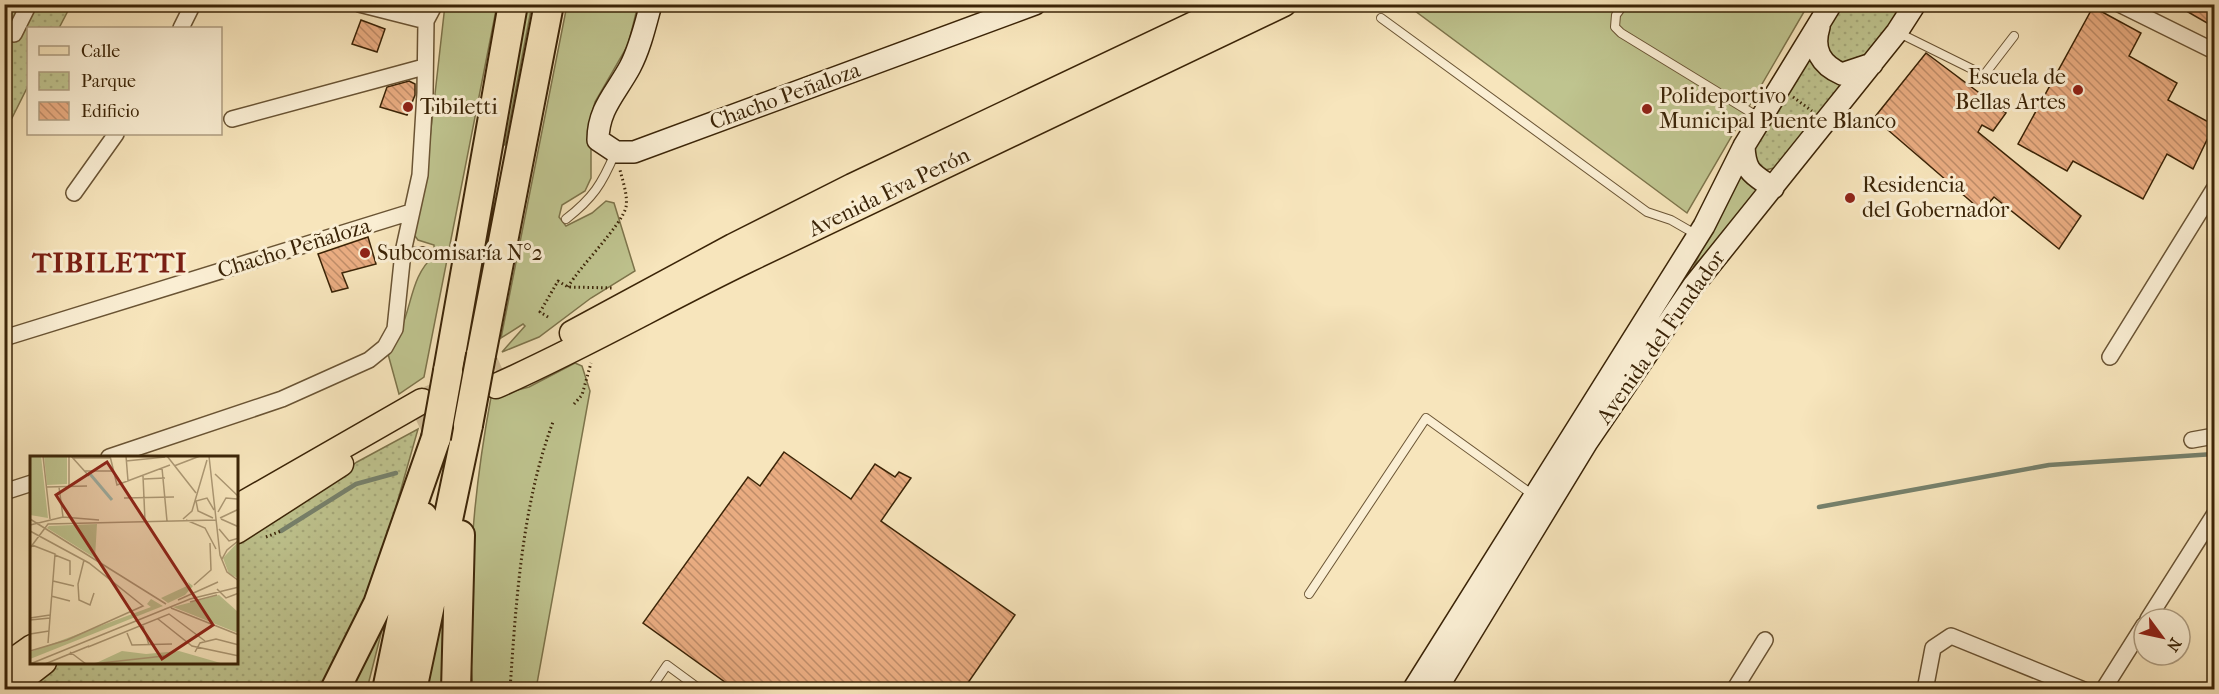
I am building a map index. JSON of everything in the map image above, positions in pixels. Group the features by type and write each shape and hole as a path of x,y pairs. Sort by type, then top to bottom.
{"highway":[{"path":"335,690 378,604 425,420 448,371 513,4"},
{"path":"412,690 468,425 493,369 549,4"},
{"path":"387,690 416,556 425,420"},
{"path":"456,690 458,557 468,425"},
{"path":"458,649 464,690"}],"main road":[{"path":"616,152 598,140 598,126 602,110 630,67 651,4"},
{"name":"Chacho Peñaloza","path":"616,152 634,152 1035,4"},
{"name":"Avenida Eva Perón","path":"493,369 566,337 733,246 852,186 1236,4"},
{"name":"Avenida Eva Perón","path":"493,369 571,352 740,264 1284,4"},
{"name":"Avenida del Fundador","path":"1413,690 1698,236 1744,146 1831,4"},
{"name":"Avenida del Fundador","path":"1436,690 1587,442 1694,285 1872,64 1915,4"},
{"path":"1820,24 1815,40 1823,63 1842,74 1872,64"},
{"path":"1744,146 1748,171 1773,188"},
{"path":"238,507 425,420"},
{"path":"238,530 354,456 425,420"},
{"path":"4,667 30,648"},
{"path":"8,690 43,664"}],"street":[{"path":"14,34 29,4"},
{"path":"182,27 193,4"},
{"path":"359,4 426,21"},
{"path":"418,4 426,21"},
{"path":"112,456 282,399 369,360 385,347 395,329 403,252 420,175 426,93 424,67 426,21 435,4"},
{"path":"2119,4 2214,51"},
{"path":"232,119 424,67"},
{"path":"75,193 115,135"},
{"path":"2110,357 2214,189"},
{"name":"Chacho Peñaloza","path":"4,338 411,212"},
{"path":"2192,440 2214,436"},
{"path":"4,492 30,484"},
{"path":"2156,607 2214,515"},
{"path":"1925,690 1933,648 1951,636 2084,690"},
{"path":"1734,690 1766,640"},
{"path":"2103,690 2132,644"}],"lane":[{"path":"1624,4 1617,15 1615,27 1621,33 1761,119"},
{"path":"1381,18 1647,212 1671,220 1698,236"},
{"path":"1897,32 1984,75 2014,36"},
{"path":"566,219 584,205 601,186 616,152"},
{"name":"Chacho Peñaloza","path":"403,252 423,251"},
{"path":"1309,594 1426,418 1534,496"},
{"path":"650,690 667,665 701,690"}],"path":[{"path":"1780,88 1826,121"},
{"path":"568,286 626,208 626,195 616,152"},
{"path":"510,690 517,613 533,490 539,461 553,422"}],"green space":[{"path":"5,5 71,5 60,27 27,27 27,88 5,132"},
{"path":"445,5 497,5 424,377 399,394 388,354 400,332 421,271 434,256 434,245 418,240 412,232 427,165"},
{"path":"521,5 532,5 505,145 495,144"},
{"path":"567,5 638,5 628,45 595,102 591,117 591,178 585,191 562,205 559,217 566,226 592,213 606,201 614,203 635,271 591,298 539,337 502,352 525,326 523,324 501,338"},
{"name":"Polideportivo Municipal Puente Blanco","path":"1407,5 1808,5 1687,213"},
{"path":"1842,5 1906,5 1868,57 1842,66 1829,57 1824,35"},
{"path":"1811,54 1849,78 1774,168 1765,170 1755,167 1752,149"},
{"path":"1740,172 1761,187 1693,268"},
{"path":"575,363 582,366 590,391 536,689 473,690 469,616 472,543 479,470 491,397 529,387"},
{"path":"418,429 373,588 325,689 18,690 53,664 238,664 238,544 296,507 357,462"},
{"path":"453,539 450,689 424,690"},
{"path":"385,618 367,689 343,690"}],"building":[{"path":"2174,4 2214,4 2214,27"},
{"path":"2093,7 2141,33 2129,56 2177,83 2168,100 2214,125 2193,169 2167,154 2143,199 2073,161 2067,171 2018,144"},
{"path":"361,20 385,29 377,52 352,44"},
{"path":"1926,53 2006,113 1993,131 1982,125 1978,132 2081,216 2059,249 1994,197 1982,211 1874,118"},
{"path":"409,81 415,84 415,95 407,115 380,107 387,87"},
{"path":"368,237 376,264 342,273 348,288 332,292 318,254"},
{"path":"784,452 851,499 875,464 895,477 899,472 911,478 881,521 1015,615 963,690 736,690 643,623 748,477 760,486"}],"waterway":[{"path":"1819,507 2049,465 2214,454"},
{"path":"281,531 356,484 396,473"}],"tunnel":[{"path":"429,398 501,366"},
{"path":"417,422 453,405"}],"place":[{"name":"Escuela de Bellas Artes","path":"2078,90"},
{"name":"Tibiletti","path":"408,107"},
{"name":"Polideportivo Municipal Puente Blanco","path":"1647,109"},
{"name":"Residencia del Gobernador","path":"1850,198"},
{"name":"Subcomisaría N°2","path":"365,253"}],"district":[{"name":"TIBILETTI","path":"110,262"}]}
